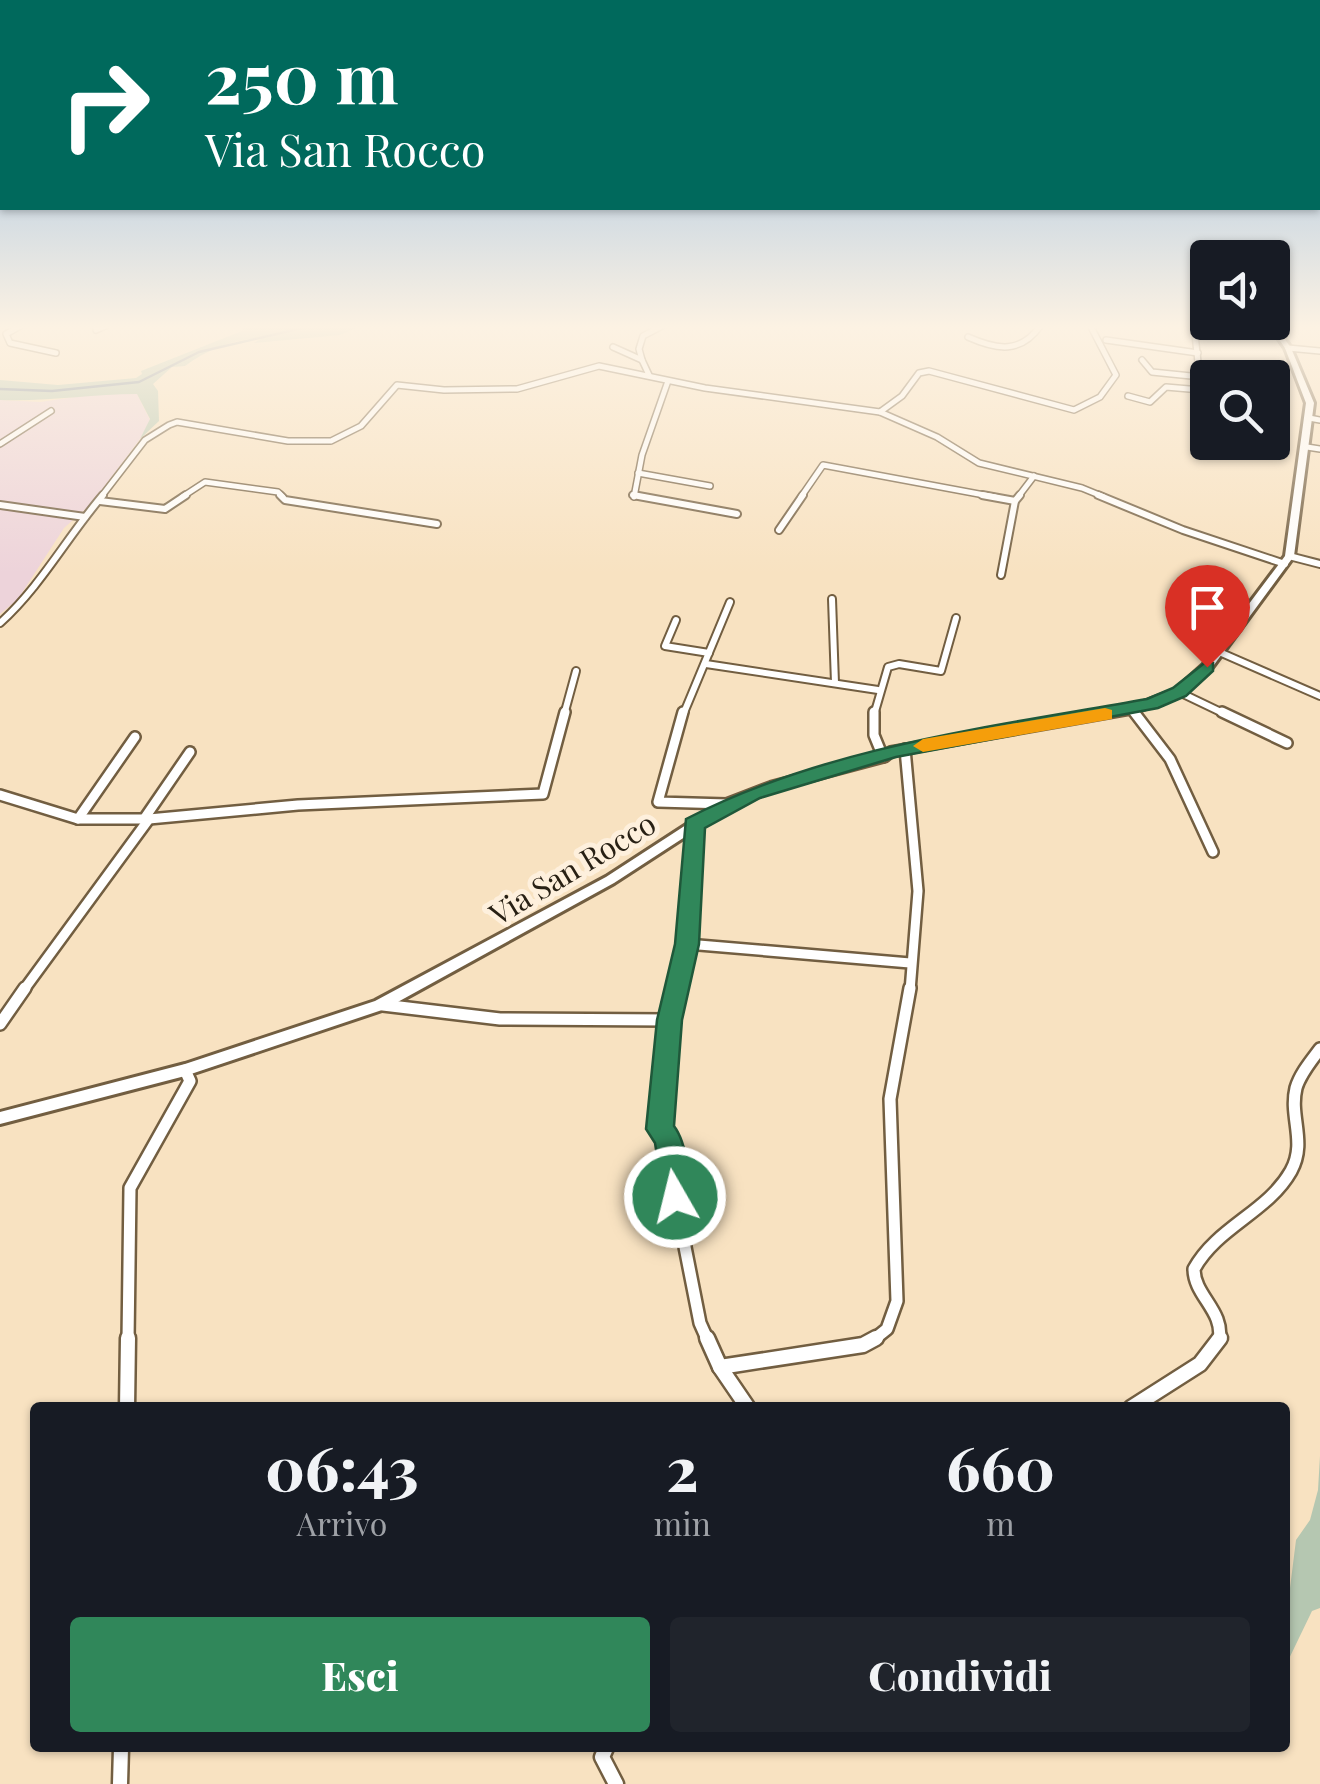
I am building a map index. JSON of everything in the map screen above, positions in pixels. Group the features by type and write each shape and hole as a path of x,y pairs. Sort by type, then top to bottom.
{"street":[{"path":"0,623 27,599 133,459 138,446 156,429 177,422 309,442 350,435 375,408"},
{"path":"659,408 632,497 737,514"},
{"path":"854,408 880,412 937,437 969,459 1082,488 1183,530 1287,560 1320,564"},
{"path":"880,412 884,408"},
{"path":"0,444 50,411"},
{"name":"Via San Rocco","path":"0,1118 185,1070 380,1004 610,880 727,804 774,786 905,749 1132,710 1180,692 1194,681 1287,560 1313,448 1315,419"},
{"path":"779,530 823,465 1015,501"},
{"path":"638,474 710,486"},
{"path":"1001,575 1015,501 1034,476"},
{"path":"100,501 166,508 205,482 278,492 284,500 437,524"},
{"path":"0,505 85,518"},
{"path":"832,599 834,683"},
{"path":"727,804 658,802 690,692 706,664 730,602"},
{"path":"883,757 874,738 878,690 892,664 941,670 956,618"},
{"path":"676,620 665,646 709,653"},
{"path":"1218,651 1320,696"},
{"path":"706,664 878,690"},
{"path":"0,795 78,820 543,794 576,671"},
{"path":"1180,692 1287,743"},
{"path":"1132,710 1170,760 1213,852"},
{"path":"78,820 135,737"},
{"path":"720,1367 863,1345 880,1338 893,1323 897,1301 890,1099 909,996 918,879 905,749"},
{"path":"0,1024 147,819 190,752"},
{"path":"694,824 687,944 669,1020 660,1129 668,1139 668,1166 700,1323 720,1367 744,1402"},
{"path":"687,944 910,963"},
{"path":"380,1004 500,1019 669,1020"},
{"path":"1141,1402 1200,1365 1217,1349 1222,1333 1216,1314 1194,1281 1194,1269 1208,1250 1290,1175 1300,1148 1297,1085 1320,1049"},
{"path":"127,1402 130,1188 182,1099 190,1081 185,1070"},
{"path":"120,1784 121,1752"},
{"path":"604,1752 602,1756 616,1784"}],"shaded area":[{"path":"0,408 144,408 150,420 140,439 91,504 64,528 18,599 0,614"}],"green space":[{"path":"144,408 159,408 159,421 140,439 150,419"},
{"path":"1320,1456 1320,1608 1312,1611 1290,1657 1290,1588 1296,1540 1310,1520 1318,1490"}],"slow traffic":[{"path":"923,746 1105,715"}],"route":[{"path":"675,1197 668,1166 668,1139 660,1129 669,1020 687,944 694,824 727,804 774,786 890,752 1152,704 1180,692 1207,667"}]}
